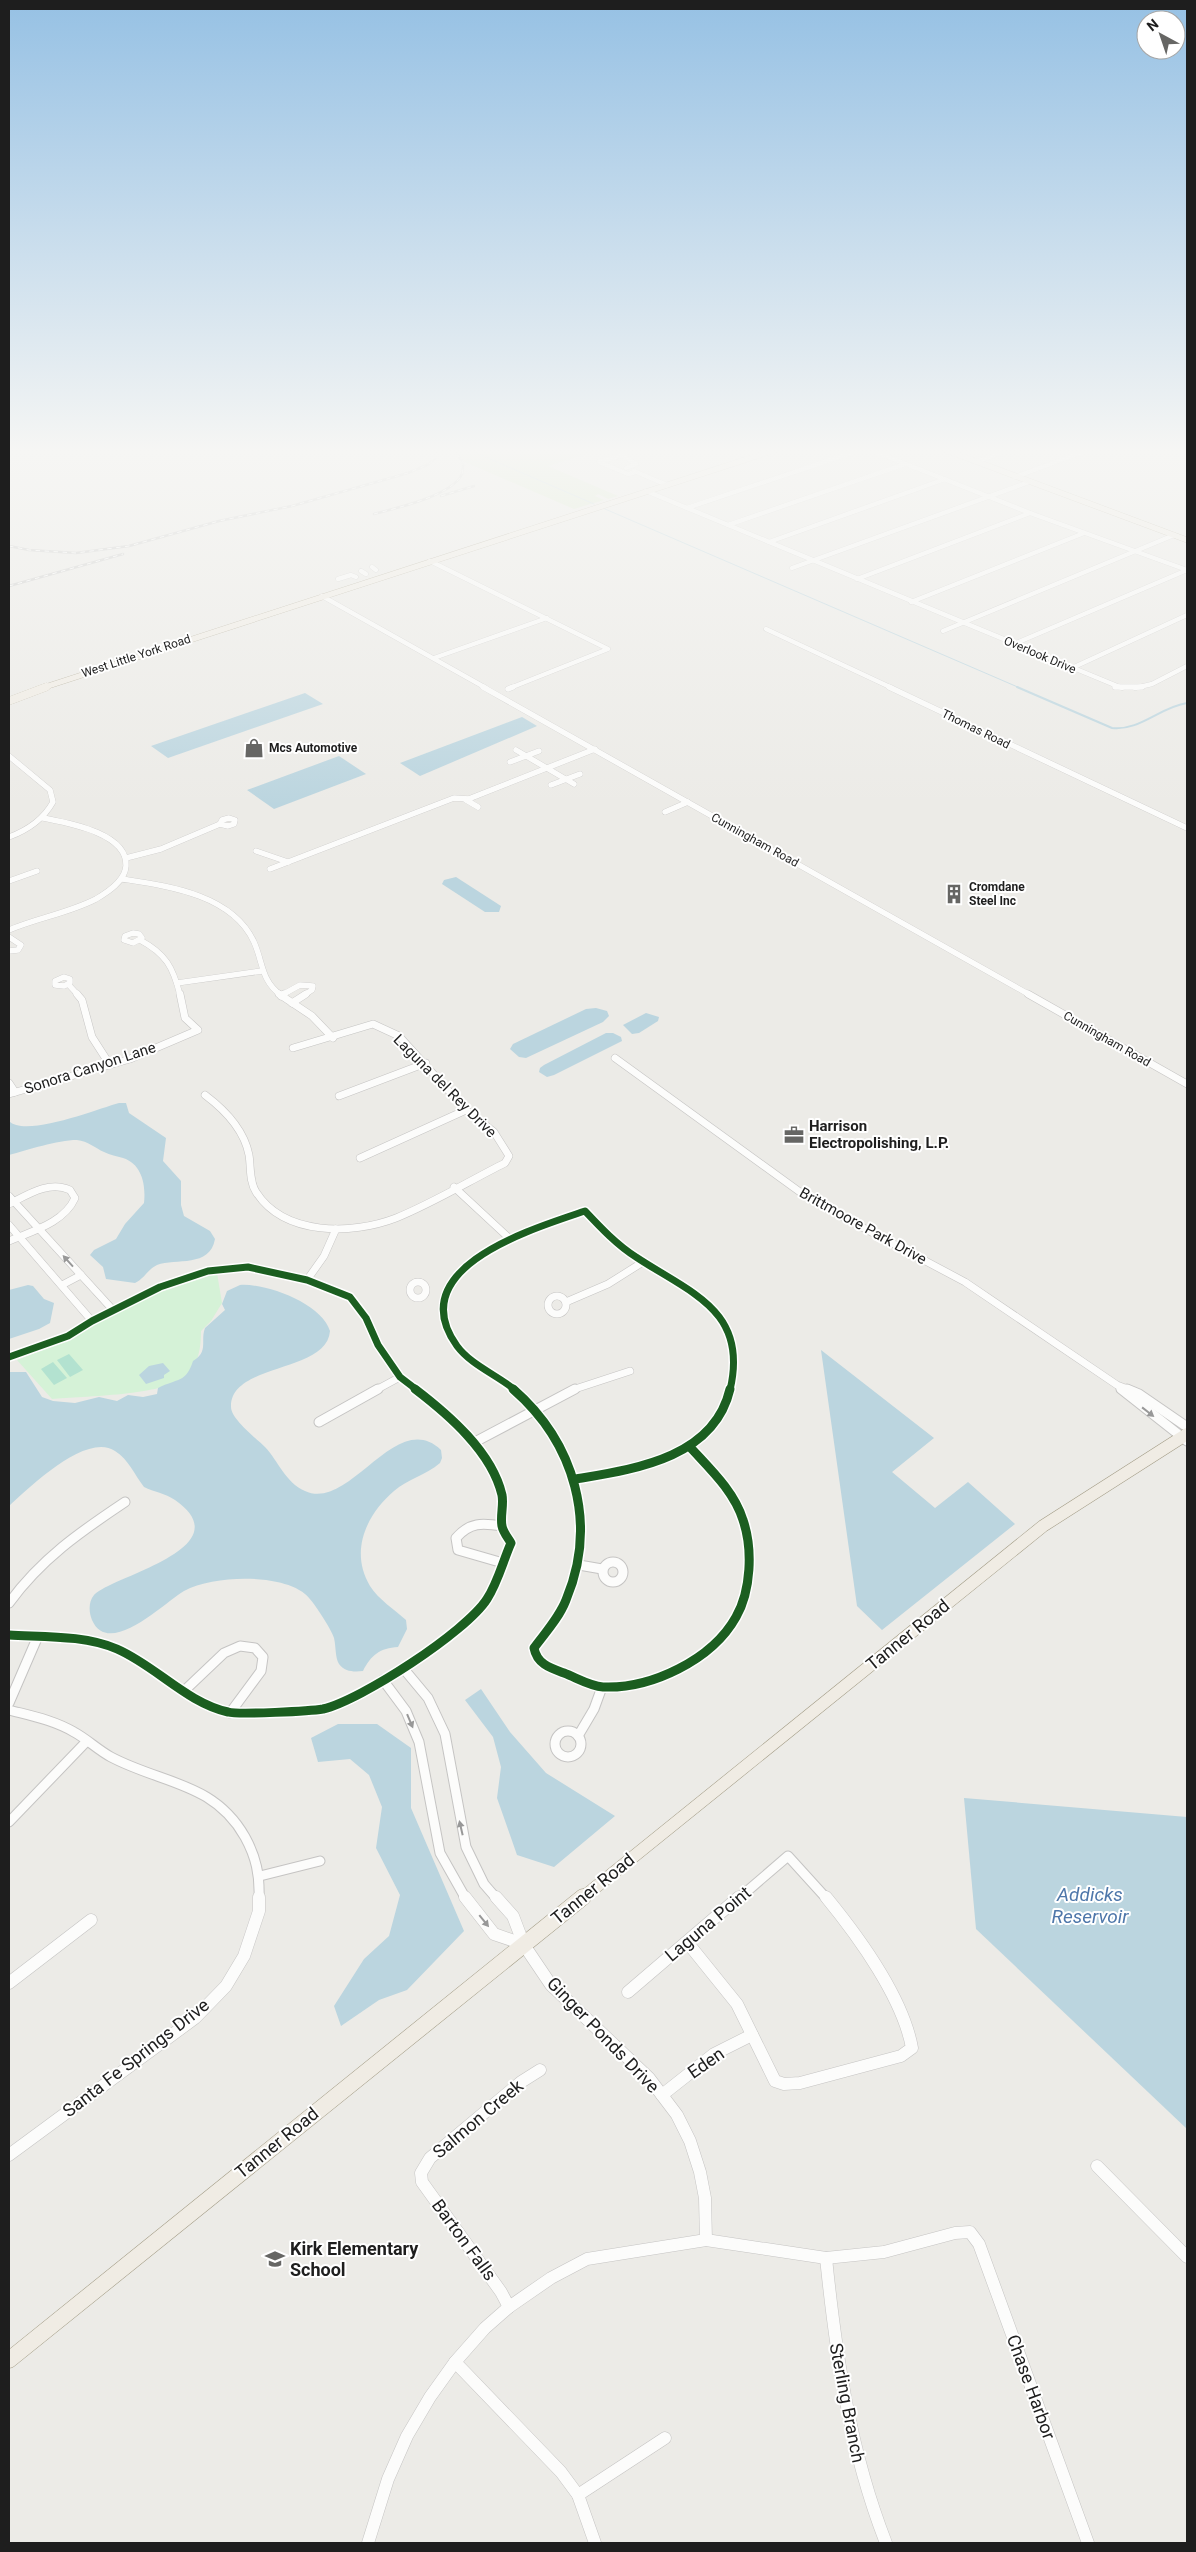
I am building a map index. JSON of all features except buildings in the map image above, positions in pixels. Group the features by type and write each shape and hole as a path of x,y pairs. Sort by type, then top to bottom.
{"main road":[{"name":"West Little York Road","path":"9,701 72,676 408,568"},
{"name":"Tanner Road","path":"9,2360 1043,1526 1186,1435"}],"street":[{"path":"445,568 606,647 608,651 508,689"},
{"name":"Overlook Drive","path":"831,568 1115,687 1130,690 1141,689 1187,666"},
{"path":"857,579 886,568"},
{"path":"911,602 995,568"},
{"path":"943,631 1094,568"},
{"path":"1014,644 1187,570"},
{"path":"338,579 351,575 356,577"},
{"name":"Cunningham Road","path":"322,596 1187,1084"},
{"path":"1072,668 1187,616"},
{"path":"434,658 547,618"},
{"name":"Thomas Road","path":"766,629 1187,828"},
{"path":"270,869 454,798 468,799 595,749"},
{"path":"516,750 574,784"},
{"path":"510,762 540,751"},
{"path":"9,837 27,830 44,818 53,802 50,790 10,759"},
{"path":"551,785 580,774"},
{"path":"468,799 466,800 478,807"},
{"path":"665,812 688,802"},
{"path":"9,930 89,902 108,892 122,878 127,863 118,846 103,836 67,822 44,818"},
{"path":"126,858 161,849 220,824"},
{"path":"256,851 274,855 288,862"},
{"path":"9,881 37,871"},
{"path":"122,878 192,894 228,913 242,924 252,938 266,982 281,996 312,1014 325,1025 333,1038 292,1048"},
{"path":"9,937 21,945 18,950 9,951"},
{"path":"140,940 153,947 168,961 177,983 262,971"},
{"name":"Sonora Canyon Lane","path":"12,1093 110,1065 198,1030 185,1018 177,983"},
{"path":"281,996 299,985 306,983 313,986 312,990 292,1003"},
{"path":"68,984 82,1000 92,1037 110,1065"},
{"path":"1066,1016 1075,1012"},
{"name":"Laguna del Rey Drive","path":"333,1038 373,1024 399,1036 426,1063 466,1110 494,1132 509,1156 505,1163 454,1187"},
{"name":"Brittmoore Park Drive","path":"615,1058 811,1200 965,1282 1117,1385 1131,1399 1186,1435"},
{"path":"339,1096 426,1063"},
{"path":"9,1083 12,1093"},
{"path":"204,1095 222,1109 239,1129 249,1154 255,1191 276,1212 294,1222 336,1229 378,1224 402,1215 454,1187 510,1238"},
{"path":"360,1158 466,1110"},
{"path":"9,1241 38,1227 64,1215 73,1207 75,1198 73,1193 62,1187 46,1188 10,1200 38,1227 113,1310"},
{"path":"576,1478 647,1466 690,1447 718,1420 728,1404 736,1358 729,1333 706,1302 693,1291 643,1262 610,1238 586,1211 510,1238 464,1267 445,1295 443,1323 457,1346 509,1385 534,1409 558,1440 576,1478 580,1493 579,1566 565,1603 534,1648 534,1655 542,1664 602,1687 640,1683 679,1668 722,1636 736,1617 747,1580 748,1563 744,1523 726,1486 690,1447"},
{"path":"9,1225 92,1321"},
{"path":"307,1280 322,1262 332,1245 336,1229"},
{"path":"566,1302 608,1284 643,1262"},
{"path":"9,1357 68,1336 92,1321 160,1287 208,1271 255,1268 307,1280 350,1296 366,1318 378,1346 400,1377 432,1402 473,1443 492,1469 502,1496 502,1526 511,1543 488,1598 456,1630 403,1668 354,1698 322,1709 230,1713 207,1705 184,1692 117,1649 83,1640 9,1635"},
{"path":"62,1285 81,1275"},
{"path":"427,1292 445,1295"},
{"path":"473,1443 573,1388 602,1377 630,1371"},
{"path":"318,1422 400,1377"},
{"name":"Brittmoore Park Drive","path":"1117,1385 1138,1394 1186,1435"},
{"path":"9,1603 26,1581 72,1537 125,1502"},
{"path":"502,1526 477,1523 464,1528 456,1538 458,1550 470,1556 503,1563"},
{"path":"579,1566 602,1569"},
{"path":"9,1703 38,1636"},
{"path":"184,1692 224,1653 240,1646 256,1648 263,1657 261,1671 230,1713"},
{"name":"Ginger Ponds Drive","path":"403,1668 428,1698 445,1734 466,1847 484,1884 513,1916 524,1945 551,1985 629,2058 677,2115 690,2140 700,2172 705,2198 706,2240"},
{"path":"383,1680 406,1711 419,1742 440,1853 466,1899 494,1934 524,1945"},
{"path":"578,1736 594,1709 602,1687"},
{"name":"Santa Fe Springs Drive","path":"9,1710 50,1720 74,1732 86,1742 111,1757 209,1797 225,1809 235,1820 252,1850 260,1876 259,1911 253,1933 244,1956 226,1986 195,2018 9,2155"},
{"path":"9,1822 39,1793 86,1742"},
{"name":"Laguna Point","path":"628,1992 788,1856 842,1914 865,1946 886,1983 911,2038 912,2048 901,2056 800,2083 784,2084 775,2082 752,2035"},
{"path":"260,1876 320,1861"},
{"path":"9,1983 91,1920"},
{"path":"687,1942 737,2004 752,2035"},
{"name":"Eden","path":"662,2095 714,2054 752,2035"},
{"name":"Salmon Creek","path":"421,2173 430,2158 521,2082 540,2070"},
{"path":"1097,2166 1187,2257"},
{"name":"Barton Falls","path":"421,2173 422,2182 501,2292 509,2307"},
{"name":"Chase Harbor","path":"826,2258 884,2252 955,2233 970,2232 979,2244 1088,2543"},
{"path":"368,2543 388,2479 407,2436 454,2362 485,2328 509,2307 551,2278 587,2259 706,2240 770,2248 826,2258"},
{"name":"Sterling Branch","path":"826,2258 833,2337 856,2455 872,2511 886,2543"},
{"path":"454,2362 532,2440 578,2496 595,2543"},
{"path":"578,2496 664,2438"}],"green space":[{"path":"217,1273 222,1303 211,1321 201,1331 200,1349 194,1366 186,1376 175,1383 160,1388 122,1394 52,1399 17,1360 69,1339 120,1310 174,1285"},
{"path":"69,1354 83,1370 70,1377 57,1360"},
{"path":"53,1362 67,1378 54,1385 41,1369"}],"water":[{"path":"305,693 323,704 168,758 151,746"},
{"path":"522,717 537,726 420,776 400,763"},
{"path":"339,756 366,774 274,809 247,790"},
{"path":"456,877 501,906 499,912 485,912 442,884 444,880"},
{"path":"596,1008 607,1011 609,1016 603,1022 526,1058 519,1057 510,1049 513,1044 586,1009"},
{"path":"646,1013 659,1017 658,1021 639,1033 632,1034 623,1025"},
{"path":"606,1033 613,1033 621,1037 622,1041 554,1075 547,1077 539,1072 540,1068 544,1065"},
{"path":"119,1103 126,1103 129,1113 166,1138 163,1161 181,1181 181,1205 184,1216 210,1231 215,1239 212,1248 207,1254 191,1260 157,1265 135,1283 106,1279 103,1267 90,1255 94,1250 116,1239 125,1224 144,1203 143,1182 135,1165 123,1158 106,1153 88,1143 77,1140 52,1143 9,1155 9,1121 17,1125 45,1124 62,1121"},
{"path":"28,1285 33,1286 44,1299 54,1303 50,1323 39,1329 9,1339 9,1290"},
{"path":"240,1285 264,1288 292,1297 316,1312 325,1321 330,1331 325,1345 313,1354 246,1382 235,1393 231,1407 232,1412 240,1423 265,1447 298,1487 305,1491 322,1494 339,1487 390,1450 407,1441 424,1440 441,1450 442,1458 440,1463 405,1483 384,1500 369,1522 364,1534 361,1560 364,1573 377,1595 406,1620 407,1629 398,1647 377,1653 363,1671 350,1671 344,1669 339,1664 332,1634 317,1608 305,1594 288,1585 267,1580 230,1579 205,1583 184,1591 138,1624 124,1631 111,1633 100,1630 90,1614 90,1604 94,1595 105,1587 167,1558 184,1546 194,1532 192,1517 175,1500 144,1487 128,1463 115,1451 103,1447 89,1449 74,1455 44,1476 9,1506 9,1372 26,1372 42,1397 53,1401 75,1403 99,1397 117,1401 128,1395 143,1397 157,1394 158,1388 184,1377 193,1361 198,1358 203,1350 205,1328 225,1310 222,1304 227,1291"},
{"path":"821,1350 934,1438 892,1472 935,1508 968,1482 1015,1524 882,1630 857,1606"},
{"path":"163,1363 170,1371 164,1375 164,1378 146,1384 139,1375 149,1366"},
{"path":"481,1689 510,1732 546,1773 615,1816 554,1867 517,1855 497,1798 501,1767 493,1737 465,1700"},
{"path":"338,1724 377,1724 411,1748 411,1808 464,1931 407,1990 379,2000 341,2026 334,2006 364,1959 389,1936 400,1895 376,1848 382,1807 369,1775 350,1759 318,1762 311,1738"},
{"name":"Addicks Reservoir","path":"964,1798 1187,1817 1187,2129 976,1929"}],"waterway":[{"path":"742,568 1020,688"},
{"path":"1017,687 1112,728 1132,726 1177,705 1187,703"}],"railway":[{"path":"9,586 73,568"}],"cycle path":[{"path":"576,1479 654,1462 677,1453 698,1440 715,1423 727,1401 734,1373 734,1353 728,1334 713,1309 685,1285 628,1252 585,1211 536,1228 479,1256 457,1275 444,1296 442,1319 457,1346 471,1360 513,1389 540,1417 557,1440 578,1490 582,1517 581,1544 576,1572 563,1607 534,1648 537,1658 544,1665 603,1687 640,1683 659,1677 696,1658 726,1632 736,1617 744,1595 748,1569 746,1531 733,1499 713,1472 690,1447"},
{"path":"9,1357 68,1336 92,1321 160,1287 208,1271 248,1267 307,1280 350,1297 366,1318 378,1345 400,1377 432,1402 473,1443 492,1469 502,1496 502,1526 511,1543 487,1599 456,1630 414,1661 354,1698 322,1709 230,1713 207,1705 117,1649 83,1640 9,1635"}],"place":[{"name":"Mcs Automotive","path":"254,748"},
{"name":"Cromdane Steel Inc","path":"954,894"},
{"name":"Harrison Electropolishing, L.P.","path":"794,1135"},
{"name":"Kirk Elementary School","path":"275,2259"}]}
